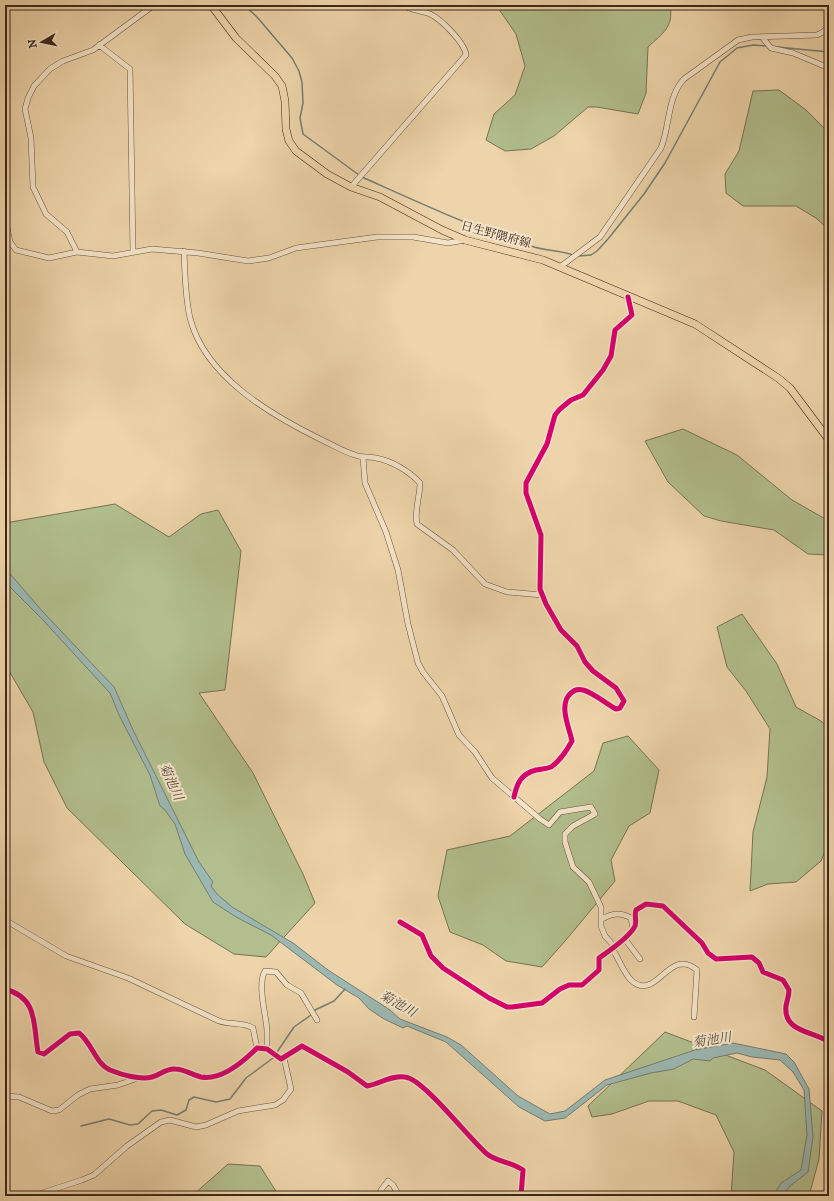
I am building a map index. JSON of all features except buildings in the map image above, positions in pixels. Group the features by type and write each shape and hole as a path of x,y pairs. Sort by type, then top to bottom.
{"main road":[{"name":"日生野隈府線","path":"210,5 236,38 275,76 282,86 285,101 286,129 289,141 296,151 327,174 351,187 380,197 424,222 465,240 526,254 695,324 778,378 790,388 829,440"}],"street":[{"path":"77,252 67,232 46,214 33,187 31,138 25,108 34,86 50,69 63,61 93,50 154,5"},
{"path":"351,187 466,55 466,49 452,32 438,20 428,13 411,10 404,5"},
{"path":"560,267 600,237 661,148 666,135 673,96 678,86 729,45 738,40 762,37 806,37 817,35 829,26"},
{"path":"762,37 771,48 793,54 829,68"},
{"path":"100,45 130,69 133,252"},
{"path":"5,217 10,242 16,250 49,258 77,252 113,256 152,249 184,251 248,261 265,259 296,248 377,237 413,237 448,243 465,240"},
{"path":"184,251 190,318 198,338 227,378 255,402 284,420 355,455 386,461 413,476 420,483 420,498 415,516 416,524 453,550 485,584 507,592 542,595"},
{"path":"514,797 518,780 528,773 549,768 556,763 570,745 572,741 564,706 570,694 575,690 583,690 616,709 620,708 624,701 616,688 593,671 585,662 577,646 561,630 542,595 540,583 541,535 526,493 526,483 547,444 555,415 566,404 583,395 603,370 611,356 615,330 632,315 628,297"},
{"path":"363,457 365,483 386,532 398,570 408,624 418,663 423,672 442,696 459,735 475,752 492,778 549,825 560,812 590,807 595,814 573,826 565,834 565,842 573,867 589,882 600,907 602,920 601,926 605,936 614,948 630,980 638,984 652,984 679,964 692,966 697,970 694,1017"},
{"path":"400,922 422,935 431,956 443,968 507,1007 542,1003 560,989 569,985 582,985 599,970 599,958 614,948 633,929 636,923 636,910 646,904 663,906 702,943 716,959 756,958 763,972 783,980 788,985 789,995 786,1006 790,1021 796,1028 829,1042"},
{"path":"602,920 614,913 621,914 631,918 633,929"},
{"path":"5,920 66,956 128,978 219,1021 228,1024 248,1025 253,1028 257,1048"},
{"path":"624,938 640,959"},
{"path":"266,1049 267,1031 263,1005 262,976 265,971 276,972 287,985 301,993 317,1020"},
{"path":"5,989 18,993 26,999 31,1008 38,1052 44,1054 70,1034 79,1033 90,1044 102,1064 110,1070 138,1078"},
{"path":"257,1048 266,1049 282,1059 302,1046 348,1072 367,1086 375,1085 397,1077 413,1079 463,1127 478,1146 488,1155 517,1166 523,1170 521,1196"},
{"path":"5,1096 18,1097 52,1111 59,1110 78,1095 90,1090 118,1085 138,1078 153,1077 175,1068 204,1077 218,1075 245,1060 257,1048"},
{"path":"33,1196 94,1175 136,1139 161,1122 170,1120 196,1127 238,1111 275,1105 283,1100 290,1089 284,1058"},
{"path":"380,1196 381,1190 388,1181 394,1185 399,1196"}],"green space":[{"path":"496,5 670,5 671,13 669,24 663,33 648,47 646,93 638,114 597,107 588,107 554,136 531,149 505,151 486,140 494,114 515,95 525,66 516,34"},
{"path":"779,90 806,110 829,133 829,230 816,218 796,206 743,206 726,193 725,174 739,151 753,91"},
{"path":"5,272 8,303 5,318"},
{"path":"683,429 737,455 792,500 829,521 829,555 808,554 774,530 721,521 704,516 668,482 645,441"},
{"path":"115,504 169,537 201,514 218,510 241,551 225,690 199,693 253,773 303,874 315,903 266,957 234,954 185,924 67,808 44,762 33,712 5,664 5,523"},
{"path":"742,614 777,664 796,707 821,721 829,728 829,842 821,861 796,882 768,884 750,891 753,832 767,777 770,729 746,691 727,667 717,627"},
{"path":"628,736 659,770 650,813 629,826 611,860 615,881 542,967 506,961 483,945 450,932 438,896 447,850 510,836 594,771 603,743"},
{"path":"665,1032 765,1070 822,1111 819,1159 809,1196 731,1196 734,1152 716,1115 678,1101 649,1101 612,1114 592,1117 588,1106"},
{"path":"228,1164 260,1166 279,1196 192,1196"}],"water":[{"path":"5,568 43,612 114,687 133,730 199,862 213,882 211,886 217,894 232,907 293,943 328,970 390,1010 400,1019 447,1037 461,1045 518,1096 550,1114 565,1111 605,1080 695,1050 733,1043 786,1054 794,1062 809,1089 813,1137 808,1172 790,1186 782,1196 773,1196 781,1183 801,1170 807,1135 804,1090 793,1072 780,1060 752,1057 737,1053 713,1058 710,1061 693,1059 674,1069 651,1073 607,1085 565,1118 545,1121 519,1107 446,1042 407,1026 403,1028 384,1019 369,1009 359,998 337,985 271,935 236,917 213,902 185,854 175,824 165,810 160,806 150,775 119,715 110,693 42,619 9,586 5,580"}],"waterway":[{"path":"244,5 257,17 292,58 299,71 302,82 303,103 300,118 303,134 359,175"},
{"path":"579,256 591,255 597,251 644,194 665,163 720,62 737,48 753,45 767,46"},
{"path":"777,47 829,52"},
{"path":"362,177 446,214 509,239 536,248 573,255"},
{"path":"314,1013 315,1010 334,1001 345,989"},
{"path":"81,1126 109,1119 130,1125 138,1124 152,1111 161,1110 177,1115 186,1110 189,1100 194,1097 216,1102 230,1099 246,1078 273,1058 294,1027 311,1015"}],"cycle path":[{"path":"514,797 518,783 523,777 536,770 551,767 566,752 572,741 567,723 565,703 571,693 578,690 587,691 616,709 620,708 624,701 616,688 593,671 585,662 577,646 561,630 546,604 540,589 541,535 526,493 526,483 547,444 555,415 571,400 583,395 603,370 611,356 615,330 632,315 628,297"},
{"path":"400,922 422,935 431,956 443,968 489,998 507,1007 512,1007 542,1003 560,989 569,985 582,985 599,970 599,958 629,935 636,924 636,910 646,904 663,906 702,943 708,953 716,959 752,957 759,963 763,972 783,980 789,990 786,1006 786,1015 789,1021 800,1030 829,1042"},
{"path":"5,989 16,993 29,1005 34,1022 38,1052 44,1054 70,1034 79,1033 105,1067 115,1072 131,1076 147,1078 172,1069 182,1070 201,1077 217,1076 232,1069 246,1059 257,1048 267,1049 281,1059 302,1046 348,1072 367,1086 395,1077 405,1077 413,1080 435,1099 487,1154 495,1159 514,1165 523,1170 521,1196"}],"water label":[{"name":"菊池川","path":"171,782"},
{"name":"菊池川","path":"398,1004"},
{"name":"菊池川","path":"712,1040"}]}
